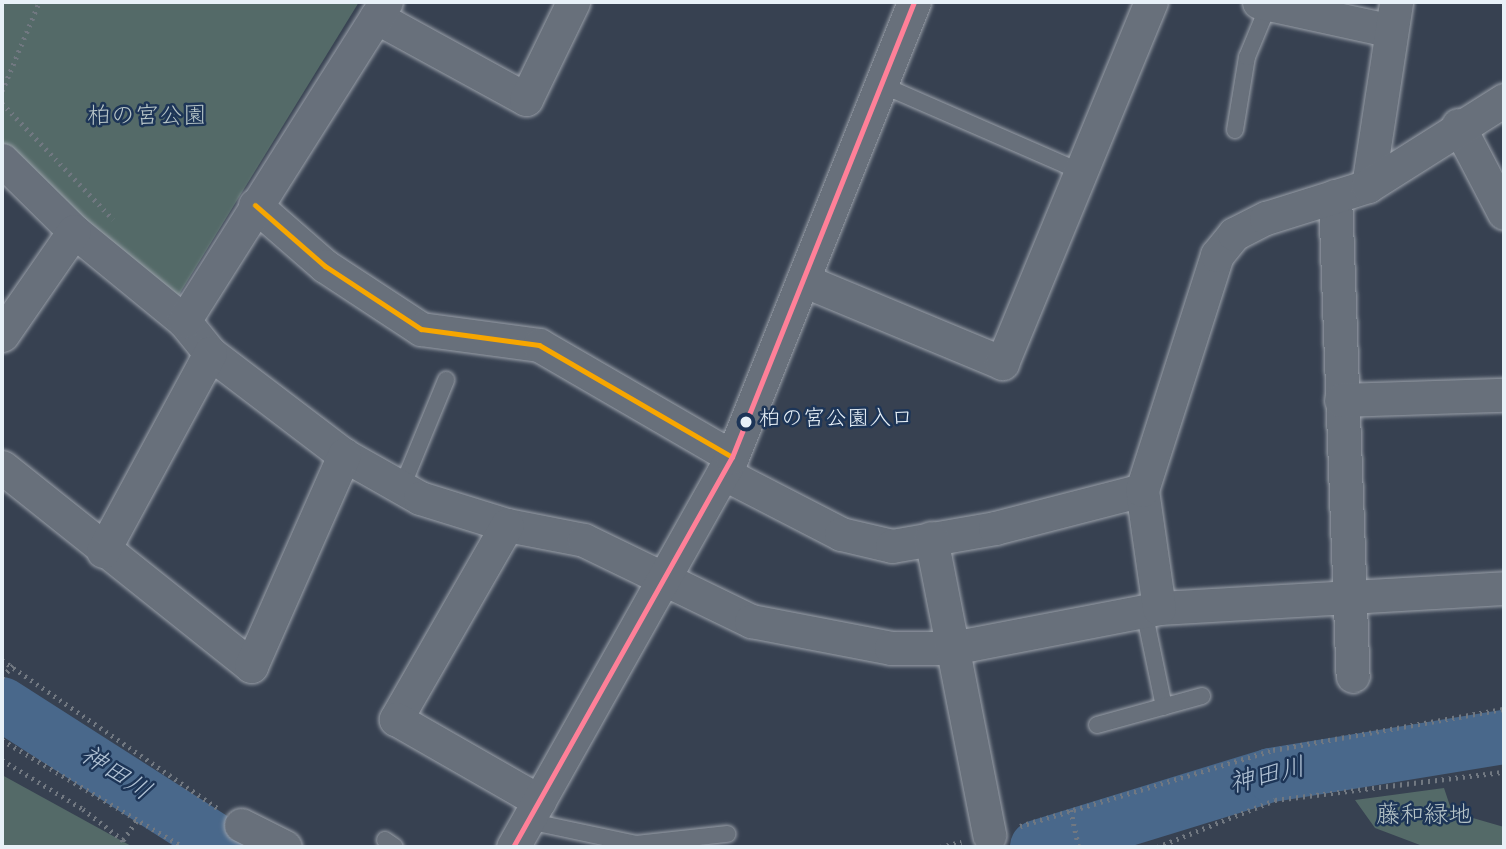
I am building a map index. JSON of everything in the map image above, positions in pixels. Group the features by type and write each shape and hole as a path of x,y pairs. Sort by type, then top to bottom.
{"street":[{"path":"184,321 381,10 526,99 573,2"},
{"path":"507,525 396,719 526,823 669,577 728,465 914,2"},
{"path":"803,280 1002,363 1077,170 1151,2"},
{"path":"1264,3 1392,16 1367,186"},
{"path":"1151,610 1142,489 1217,255 1234,234 1367,186 1458,125 1504,100"},
{"path":"1458,125 1504,213"},
{"path":"2,160 74,231 184,321 210,353 344,455 401,487 507,525 584,540 669,577 751,621 891,648 952,648 1151,610 1350,595 1504,588"},
{"path":"1335,196 1353,676"},
{"path":"255,205 326,266 421,329 539,345 841,534 892,546 1005,526 1142,489"},
{"path":"2,335 74,231"},
{"path":"103,551 210,353"},
{"path":"1341,400 1504,395"},
{"path":"2,467 103,551 251,666 344,455"},
{"path":"931,538 989,835"},
{"path":"241,825 285,847"}],"lane":[{"path":"1235,130 1247,57 1264,3"},
{"path":"880,84 1077,170"},
{"path":"401,487 446,380"},
{"path":"1151,610 1164,707"},
{"path":"1097,725 1202,696"},
{"path":"526,823 636,844 727,834"}],"path":[{"path":"2,91 39,2"},
{"path":"2,660 13,665 241,825"},
{"path":"2,677 13,665"},
{"path":"940,847 989,835 1273,750 1504,709"},
{"path":"2,740 184,847"},
{"path":"2,760 123,840"},
{"path":"1157,847 1275,800 1504,772"},
{"path":"1071,810 1079,847"},
{"path":"122,847 123,840 137,820"}],"green space":[{"name":"柏の宮公園","path":"2,2 359,2 174,303 2,143"},
{"path":"2,775 133,847 2,847"},
{"name":"藤和緑地","path":"1444,788 1452,812 1504,827 1504,845 1420,845 1375,828 1355,800"}],"waterway":[{"name":"神田川","path":"2,704 226,847"},
{"name":"神田川","path":"1037,847 1271,775 1504,737"}],"transit line":[{"path":"513,847 732,457 914,2"},
{"path":"255,205 325,266 421,329 539,345 732,457"}],"place":[{"name":"柏の宮公園入口","path":"746,422"}]}
